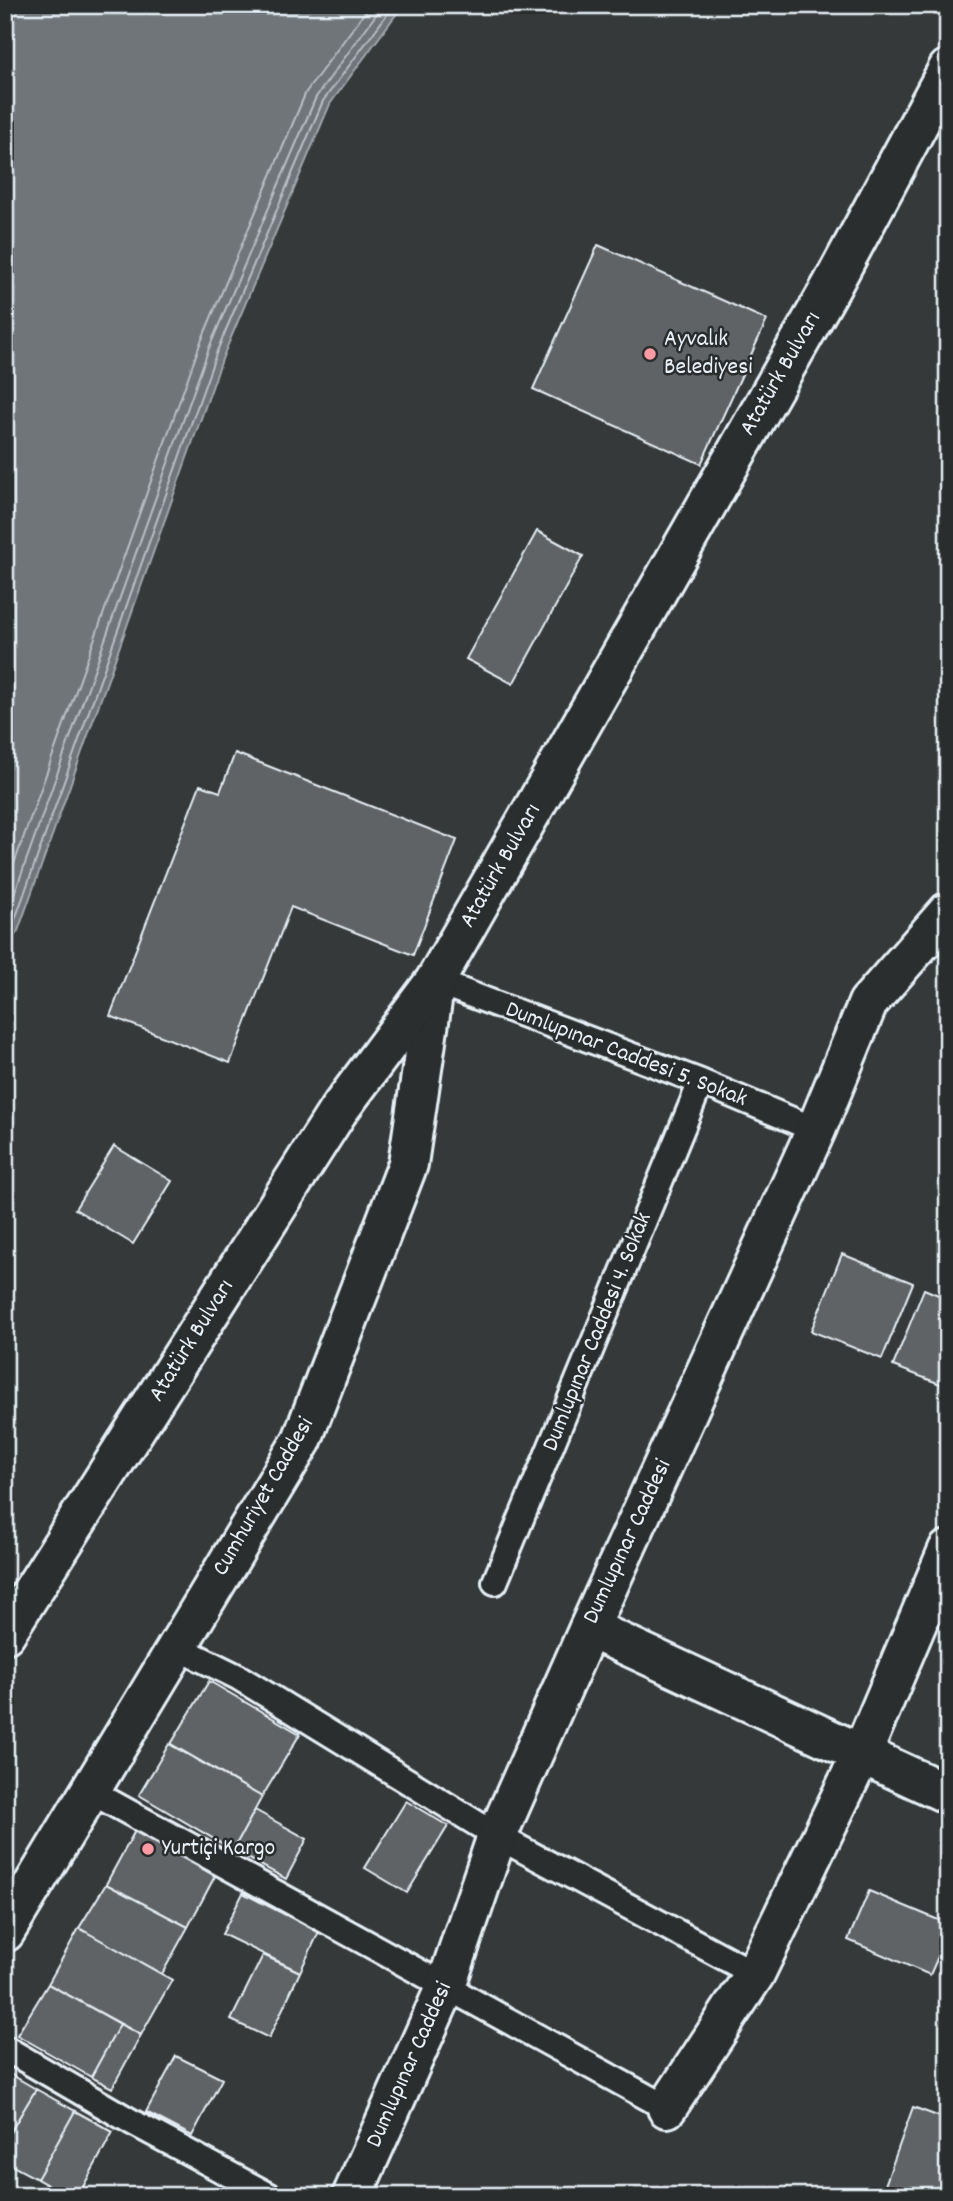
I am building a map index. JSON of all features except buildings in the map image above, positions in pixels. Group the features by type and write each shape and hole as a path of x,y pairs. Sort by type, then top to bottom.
{"main road":[{"name":"Atatürk Bulvarı","path":"5,1634 338,1111 435,981 831,287 948,69"},
{"name":"Dumlupınar Caddesi","path":"352,2196 446,1986 497,1836 816,1130 868,1003 948,912"},
{"name":"Cumhuriyet Caddesi","path":"5,1933 303,1440 408,1164 435,981"},
{"path":"667,2108 755,1974 862,1754 948,1550"},
{"path":"589,1628 948,1794"}],"lane":[{"name":"Dumlupınar Caddesi 5. Sokak","path":"435,981 701,1082 816,1130"},
{"name":"Dumlupınar Caddesi 4. Sokak","path":"495,1582 701,1082"},
{"path":"177,1647 238,1677 497,1836 755,1974"},
{"path":"90,1791 667,2108"},
{"path":"5,2048 132,2122 270,2196"}],"water":[{"path":"5,5 403,5 330,104 224,354 18,931 5,949"}],"place":[{"name":"Ayvalık Belediyesi","path":"650,354"},
{"name":"Yurtiçi Kargo","path":"148,1849"}]}
